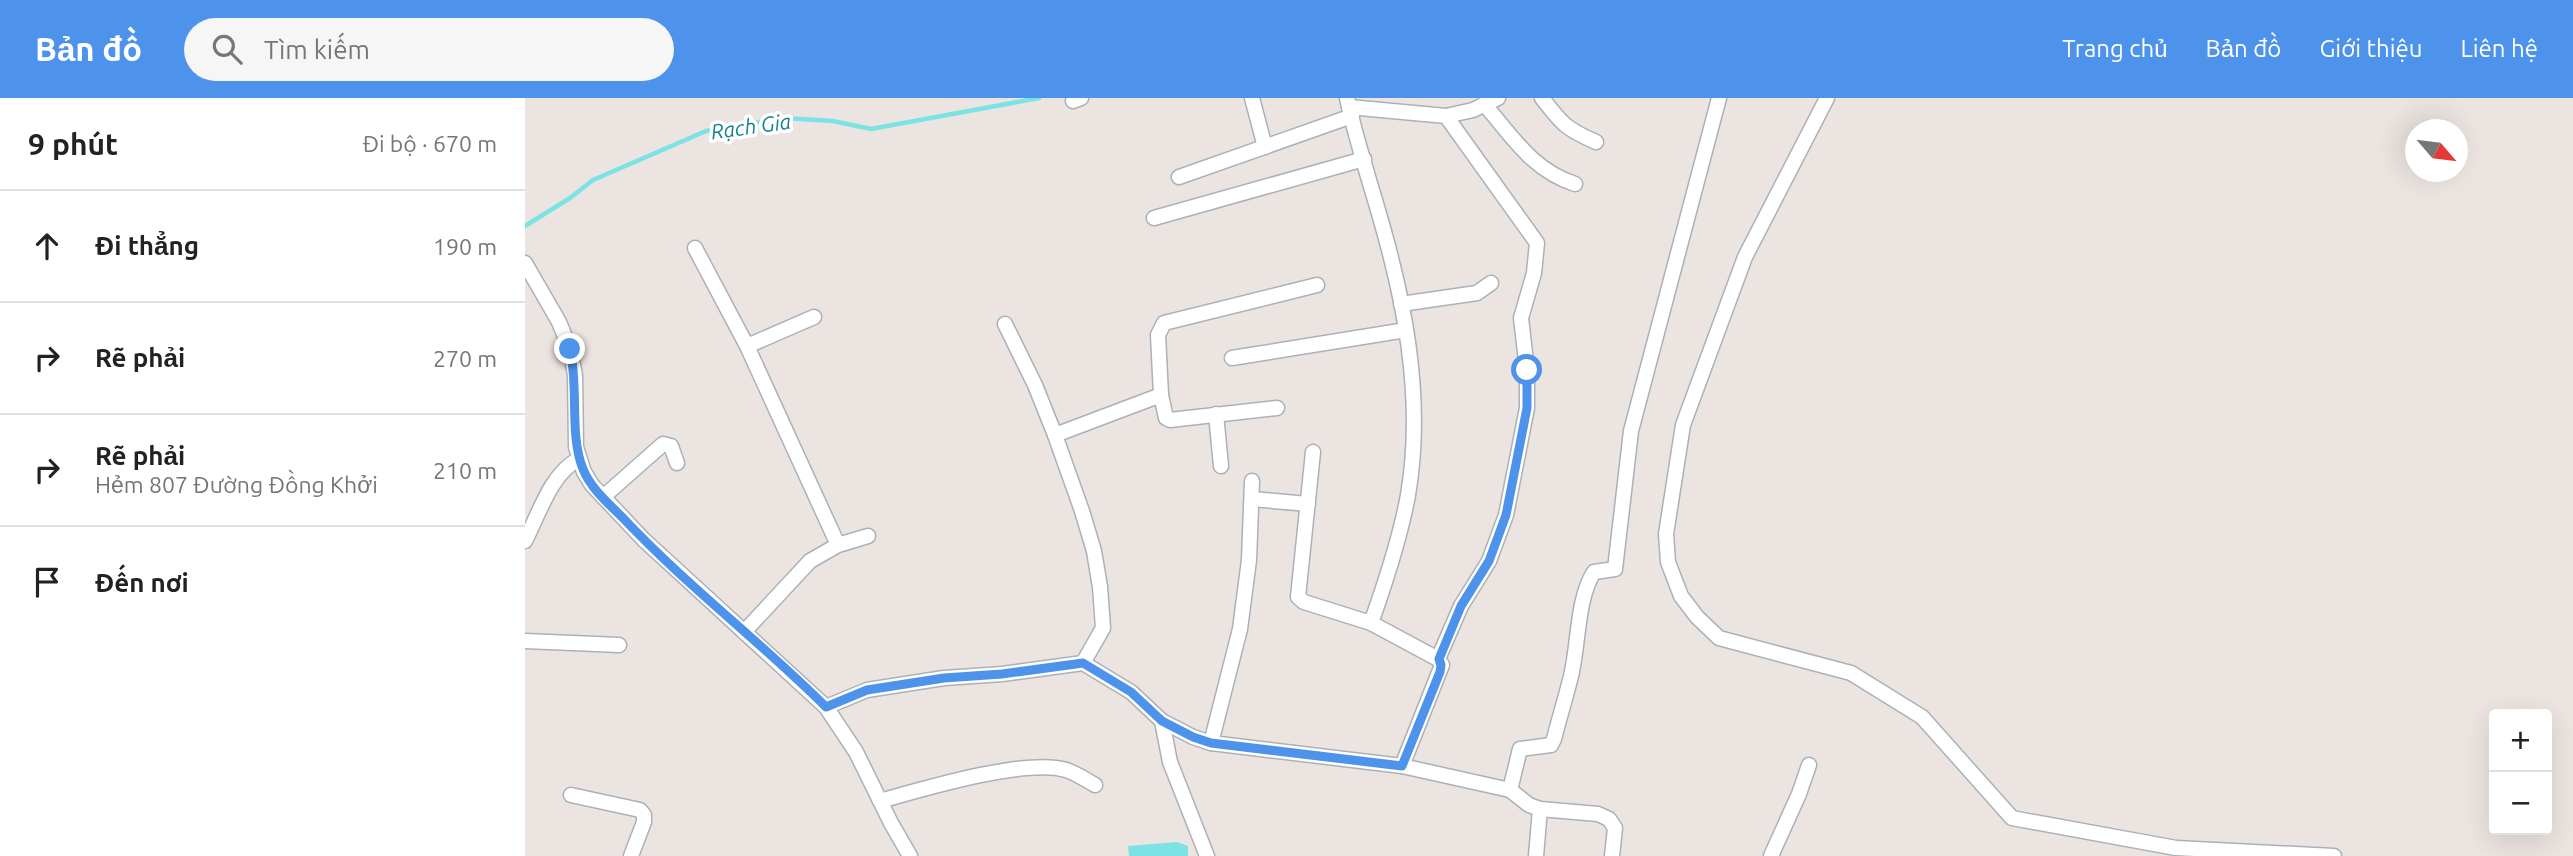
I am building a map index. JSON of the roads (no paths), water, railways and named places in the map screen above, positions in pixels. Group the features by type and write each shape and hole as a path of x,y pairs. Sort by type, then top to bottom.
{"street":[{"path":"1252,98 1265,146"},
{"path":"1179,177 1265,146 1350,107 1446,116 1473,110 1498,98"},
{"path":"1542,98 1571,132 1596,142"},
{"path":"1510,790 1520,749 1547,747 1554,739 1570,680 1591,574 1615,569 1631,431 1719,98"},
{"path":"1827,98 1745,257 1682,425 1666,534 1668,562 1681,596 1697,617 1719,638 1851,673 1921,717 2013,818 2176,848 2334,856"},
{"path":"1484,104 1537,166 1556,178 1575,184"},
{"path":"1350,107 1401,304 1414,417 1408,494 1391,566 1371,623"},
{"path":"1402,766 1440,672 1439,659 1461,606 1489,561 1506,515 1527,408 1527,370 1521,318 1534,273 1537,243 1446,116"},
{"path":"1154,218 1364,159"},
{"path":"695,247 747,346 838,545"},
{"path":"525,263 559,322 570,349 575,375 576,447 592,485 644,540 826,707 856,752 910,856"},
{"path":"1401,304 1477,293 1491,283"},
{"path":"1277,408 1170,420 1167,418 1161,395 1157,335 1164,323 1317,285"},
{"path":"747,346 814,317"},
{"path":"1005,324 1035,385 1055,435 1094,551 1103,628 1083,663"},
{"path":"1233,358 1406,330"},
{"path":"1055,435 1161,395"},
{"path":"1216,414 1221,466"},
{"path":"603,497 663,444 671,446 677,463"},
{"path":"1313,452 1298,597 1300,600 1371,623 1439,659"},
{"path":"525,541 557,479 564,469 579,459"},
{"path":"1211,743 1240,629 1248,560 1252,481"},
{"path":"1252,499 1307,504"},
{"path":"744,632 801,569 838,545 868,536"},
{"path":"525,641 619,645"},
{"path":"826,707 867,690 944,678 1002,674 1083,663 1131,692 1162,721 1211,743 1402,766 1510,790 1540,809 1598,814 1609,819 1615,828 1612,856"},
{"path":"1162,721 1170,762 1207,856"},
{"path":"1771,856 1809,765"},
{"path":"880,801 943,783 1020,769 1066,770 1095,785"},
{"path":"571,795 640,810 644,815 644,822 631,856"},
{"path":"1536,856 1540,809"}],"water":[{"path":"1177,842 1188,846 1188,856 1129,856 1128,846"}],"waterway":[{"name":"Rạch Gia","path":"525,226 593,180 706,131 784,118 833,121 871,129 1039,98"}]}
